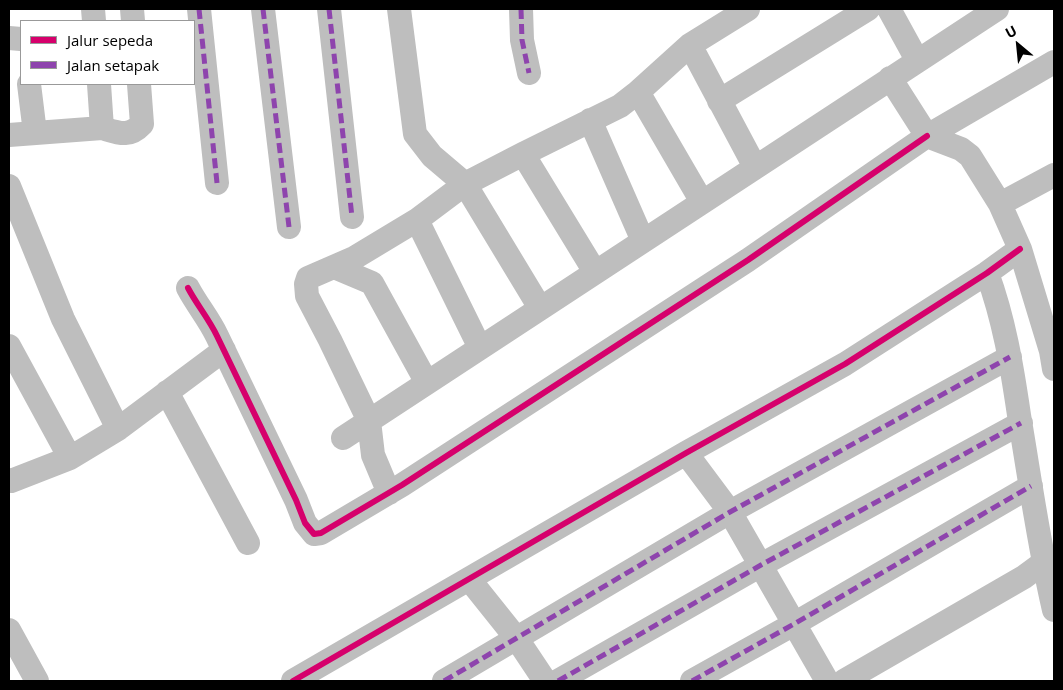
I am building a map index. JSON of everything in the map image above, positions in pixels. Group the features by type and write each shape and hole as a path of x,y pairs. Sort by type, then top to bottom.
{"street":[{"path":"199,9 217,183"},
{"path":"263,9 289,227"},
{"path":"329,9 352,217"},
{"path":"400,9 415,134 432,156 465,184 540,308"},
{"path":"521,9 522,40 529,73"},
{"path":"389,493 373,455 369,421 330,340 306,296 308,278 354,258 417,220 465,184 620,106 690,45 748,9"},
{"path":"719,101 868,9"},
{"path":"889,9 917,60"},
{"path":"343,438 997,9"},
{"path":"690,45 755,167"},
{"path":"188,288 205,314 224,350 296,500 305,523 314,534 321,533 389,493 748,260 927,136 1054,62"},
{"path":"890,78 927,136 961,149 970,156 1000,204 1020,249 1051,351 1054,369"},
{"path":"29,85 35,133"},
{"path":"99,85 102,128"},
{"path":"9,135 102,128 125,134 136,130 142,124 139,85"},
{"path":"638,92 702,202"},
{"path":"590,120 643,241"},
{"path":"522,154 595,272"},
{"path":"1000,204 1054,175"},
{"path":"9,186 63,319 118,429"},
{"path":"417,220 480,348"},
{"path":"293,681 686,453 845,364 987,273 1020,249"},
{"path":"334,267 372,283 426,383"},
{"path":"987,273 996,298 1010,356 1043,563 1054,610"},
{"path":"9,346 70,458"},
{"path":"9,480 11,481 70,458 118,429 224,350"},
{"path":"444,681 730,512 1010,356"},
{"path":"167,392 248,543"},
{"path":"558,681 761,565 1021,423"},
{"path":"686,453 730,512 827,681"},
{"path":"692,681 1031,486"},
{"path":"844,681 1024,577 1043,563"},
{"path":"469,579 517,639 545,681"},
{"path":"11,638 37,681"}],"marked path":[{"path":"199,9 217,183"},
{"path":"263,9 289,227"},
{"path":"329,9 352,217"},
{"path":"521,9 522,40 529,73"},
{"path":"444,681 730,512 1010,357"},
{"path":"558,681 761,565 1021,423"},
{"path":"692,681 1031,486"}],"cycle path":[{"path":"188,288 217,336 296,500 305,523 314,534 321,533 402,485 748,260 927,136"},
{"path":"293,681 686,453 845,364 987,273 1020,249"}]}
